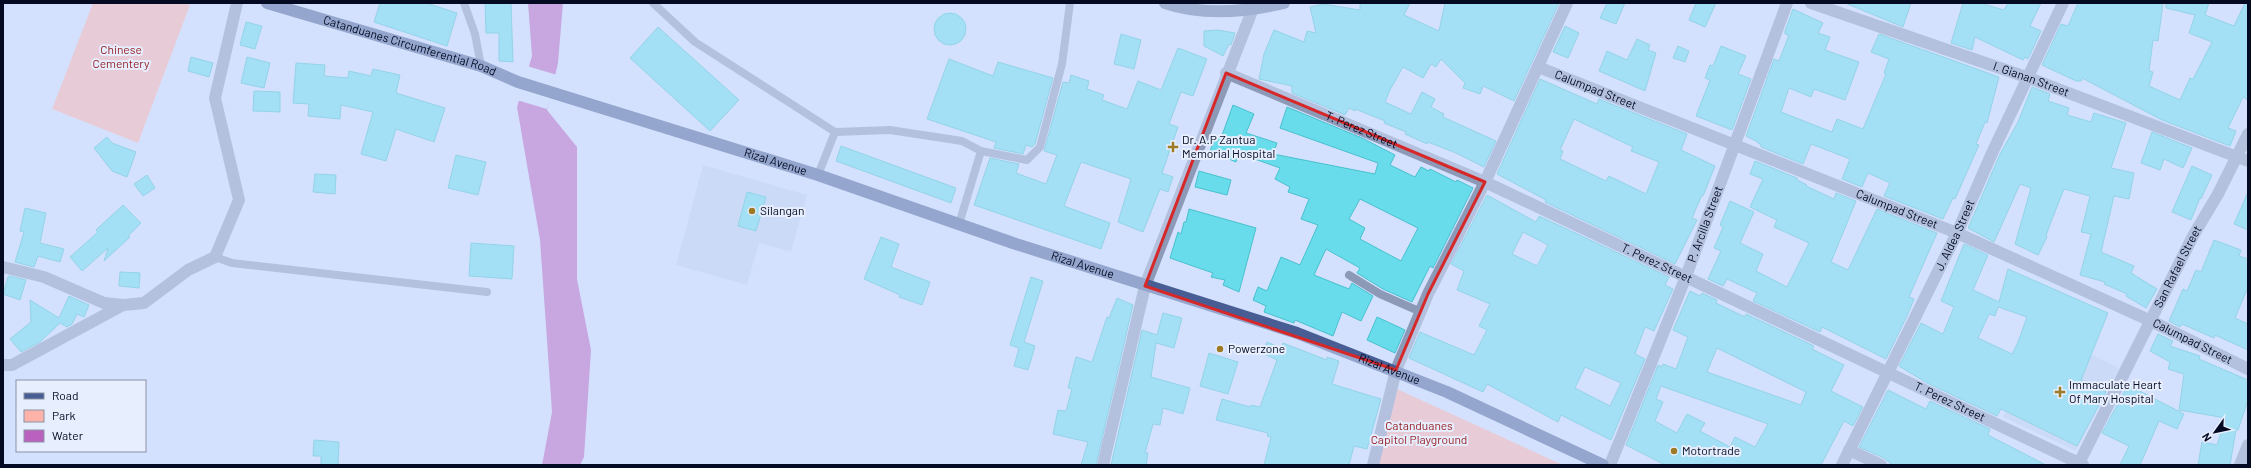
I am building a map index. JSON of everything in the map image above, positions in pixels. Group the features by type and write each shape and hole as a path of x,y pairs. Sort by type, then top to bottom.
{"main road":[{"name":"Catanduanes Circumferential Road","path":"266,3 481,66 518,82 552,92"},
{"path":"1165,3 1184,10 1252,11 1284,3"},
{"name":"Rizal Avenue","path":"552,92 818,175 958,224 1145,286 1297,333 1396,370 1494,413 1603,465"}],"street":[{"path":"3,267 44,277 104,303 123,305 144,303 188,270 215,257 239,200 216,98 237,3"},
{"path":"1373,465 1396,370 1428,294 1485,182 1567,3"},
{"name":"P. Arcilla Street","path":"1610,465 1685,279 1787,3"},
{"name":"I. Gianan Street","path":"1812,3 2029,78 2242,158"},
{"name":"J. Aldea Street","path":"1842,465 1889,373 1957,233 1992,153 2029,78 2063,3"},
{"path":"1103,465 1145,286 1226,73 1252,11"},
{"name":"Calumpad Street","path":"1538,67 1734,143 1957,233 2151,321 2248,369"},
{"name":"T. Perez Street","path":"1226,73 1485,182 1685,279 1889,373 2080,464"},
{"name":"San Rafael Street","path":"2080,464 2193,236 2242,158 2248,134"},
{"path":"3,365 12,365 123,305"},
{"path":"2240,465 2248,445"},
{"path":"1849,450 1881,465"}],"lane":[{"path":"464,3 476,34 481,66"},
{"path":"653,3 695,42 835,132 890,130 962,141 981,151 1027,160 1040,147 1062,64 1070,3"},
{"path":"818,175 835,132"},
{"path":"958,224 981,151"},
{"path":"215,257 232,263 487,292"},
{"path":"1349,275 1380,294 1421,312"}],"highlighted area":[{"path":"1226,73 1485,182 1428,294 1396,370 1145,286"}],"shaded area":[{"path":"703,165 807,195 791,252 759,243 747,285 676,265"},
{"name":"Immaculate Heart Of Mary Hospital","path":"2042,330 2119,368 2076,451 2003,417"}],"green space":[{"name":"Chinese Cementery","path":"93,3 185,3 190,5 138,143 52,109"},
{"name":"Catanduanes Capitol Playground","path":"1397,389 1563,465 1378,465"}],"water":[{"path":"528,3 563,3 558,63 547,110 577,147 577,279 591,350 584,457 580,465 542,465 552,412 540,240 517,107 532,56"}],"pier":[{"path":"527,66 557,75 547,109 517,100"}],"building":[{"path":"380,3 426,3 457,13 447,46 374,22"},
{"path":"485,3 511,3 513,62 499,61 499,33 486,33"},
{"path":"1360,3 1410,3 1404,15 1439,31 1445,3 1559,3 1514,101 1483,86 1480,94 1463,88 1465,83 1441,59 1436,67 1431,64 1423,78 1403,67 1390,90 1385,102 1411,114 1422,92 1435,99 1431,107 1444,114 1443,117 1496,141 1484,167 1456,153 1428,142 1427,144 1405,134 1406,132 1384,123 1385,121 1355,109 1355,111 1349,108 1345,115 1292,93 1292,86 1259,79 1264,54 1274,30 1304,42 1307,31 1316,33 1310,7 1323,4 1360,10"},
{"path":"1607,3 1625,3 1616,24 1600,18"},
{"path":"1696,3 1716,3 1705,27 1689,20"},
{"path":"1845,3 1911,3 1903,27"},
{"path":"1963,3 1980,3 2004,10 2008,3 2041,3 2030,26 2041,31 2028,59 2025,57 2023,60 1975,37 1972,50 1951,43"},
{"path":"2078,3 2163,3 2158,41 2153,40 2149,71 2153,72 2149,86 2180,100 2190,78 2193,79 2212,42 2189,33 2195,15 2166,8 2166,3 2209,3 2205,15 2234,26 2245,3 2248,3 2248,100 2243,97 2228,128 2236,131 2230,146 2162,120 2082,78 2081,81 2076,81 2042,65 2061,24 2068,26"},
{"path":"1793,9 1823,23 1818,33 1830,37 1825,50 1859,62 1845,100 1814,89 1811,97 1789,88 1781,112 1832,132 1837,119 1863,129 1886,74 1884,73 1889,59 1871,52 1879,34 1999,77 1987,123 1985,122 1976,144 1979,145 1955,199 1953,198 1943,219 1884,196 1890,183 1868,173 1862,187 1842,179 1850,159 1811,144 1803,164 1761,147 1758,142 1746,136 1774,59 1779,61 1789,35 1785,34 1785,31"},
{"path":"950,13 961,18 966,29 961,40 950,45 939,40 934,29 939,18"},
{"path":"246,22 262,26 255,49 240,45"},
{"path":"1565,26 1579,33 1568,58 1553,52"},
{"path":"658,27 739,100 710,131 630,58"},
{"path":"1218,30 1235,33 1231,45 1229,44 1223,56 1204,46 1204,31"},
{"path":"1121,34 1141,40 1134,69 1114,64"},
{"path":"1637,39 1650,45 1648,50 1656,53 1645,91 1599,71 1607,51 1627,60"},
{"path":"1678,46 1689,51 1685,62 1673,58"},
{"path":"1721,46 1746,56 1738,74 1751,79 1732,130 1696,116 1710,80 1705,78 1710,65 1713,66"},
{"path":"1178,48 1207,59 1193,96 1181,92 1169,124 1178,127 1162,173 1173,177 1168,192 1160,189 1143,232 1118,222 1131,179 1081,162 1064,206 1110,223 1101,249 974,205 990,158 1019,164 1016,173 1046,184 1057,155 1044,151 1063,82 1069,83 1071,75 1089,81 1087,89 1104,95 1102,100 1127,109 1138,81 1161,90"},
{"path":"191,57 213,63 209,77 188,71"},
{"path":"247,57 270,63 264,88 241,83"},
{"path":"949,59 993,76 998,62 1053,78 1035,144 1032,147 1026,145 1023,154 994,148 996,142 927,119"},
{"path":"296,63 325,65 324,76 348,78 349,71 371,76 373,69 400,75 396,93 445,108 434,142 396,129 386,161 361,154 373,112 341,105 340,119 308,116 309,104 293,103"},
{"path":"1540,79 1597,104 1599,99 1687,134 1681,150 1715,166 1692,218 1697,220 1675,264 1545,202 1546,200 1497,174","holes":["1574,119 1633,147 1631,151 1659,162 1646,194 1609,176 1606,181 1560,159 1563,151 1560,150"]},
{"path":"2032,87 2050,94 2048,101 2069,108 2067,115 2091,122 2094,113 2126,123 2111,168 2134,173 2129,199 2114,196 2101,252 2134,266 2131,273 2157,289 2146,308 2126,296 2127,294 2104,284 2105,282 2080,275 2091,234 2081,232 2090,196 2064,189 2049,227 2047,237 2038,255 2015,244 2031,188 2020,184 1994,242 1968,228 2000,154 2018,122"},
{"path":"254,91 280,92 280,112 253,111"},
{"path":"1233,105 1254,114 1246,133 1277,143 1273,154 1375,174 1378,163 1280,128 1287,107 1362,138 1395,155 1390,165 1415,177 1421,167 1429,171 1430,169 1456,182 1457,180 1473,188 1433,268 1430,266 1412,302 1383,289 1357,273 1360,268 1326,249 1314,275 1349,289 1352,283 1373,296 1361,321 1342,312 1333,336 1295,320 1294,323 1264,312 1266,306 1253,300 1258,287 1267,291 1281,257 1300,265 1318,225 1301,219 1309,199 1288,192 1290,187 1275,179 1280,168 1238,153 1236,162 1210,151 1216,136 1221,138","holes":["1360,199 1418,228 1401,261 1360,239 1365,228 1349,219"]},
{"path":"2152,132 2192,148 2183,168 2164,159 2160,170 2141,163"},
{"path":"107,137 112,143 136,152 127,177 112,171 94,148"},
{"path":"841,146 956,188 951,203 836,161"},
{"path":"456,155 486,162 478,195 448,188"},
{"path":"1755,161 1797,178 1797,180 1807,185 1806,186 1834,199 1836,193 1856,201 1831,262 1848,270 1877,209 1937,233 1909,297 1914,299 1886,359 1822,327 1820,332 1753,301 1757,293 1727,279 1723,286 1708,279 1721,251 1714,248 1723,227 1720,225 1730,201 1754,212 1740,243 1763,254 1756,271 1787,287 1809,243 1774,227 1777,220 1750,207 1763,179 1750,174"},
{"path":"2192,166 2212,175 2191,220 2172,212"},
{"path":"1199,171 1231,180 1227,195 1195,187"},
{"path":"315,174 336,175 335,194 313,192"},
{"path":"147,175 155,188 143,196 134,184"},
{"name":"Silangan","path":"747,192 766,197 756,231 738,226"},
{"path":"2248,192 2248,230 2234,224"},
{"path":"1487,195 1536,222 1539,216 1669,277 1665,285 1673,289 1654,331 1645,327 1635,354 1645,359 1611,440 1561,415 1558,422 1487,384 1483,392 1409,358 1420,332 1474,355 1487,330 1479,326 1490,304 1457,290 1464,271 1451,264","holes":["1523,232 1548,245 1537,266 1512,254","1585,367 1621,383 1610,406 1575,388"]},
{"path":"123,205 141,223 128,236 130,237 104,261 108,248 82,271 70,257 98,232 96,230"},
{"path":"25,208 46,213 40,243 64,249 60,262 38,256 34,267 15,262 24,232 20,231"},
{"path":"1189,209 1256,228 1239,292 1223,285 1225,280 1211,277 1213,273 1170,258 1178,232 1181,234"},
{"path":"881,237 899,244 891,267 930,282 922,305 899,297 900,295 864,279"},
{"path":"2214,240 2241,250 2239,256 2248,259 2248,287 2235,318 2248,324 2248,350 2215,335 2214,338 2182,324 2180,327 2169,321 2183,289 2187,291 2196,270 2201,272"},
{"path":"471,243 514,246 512,279 469,276"},
{"path":"1964,244 1988,255 1973,290 1999,302 2008,269 2108,313 2081,380 2106,392 2077,446 2001,409 1997,416 1927,383 1899,366 1921,323 1943,334 1954,307 1941,301","holes":["1998,307 2027,317 2012,354 1978,338 1989,314 1995,316"]},
{"path":"120,272 140,273 139,288 119,286"},
{"path":"10,276 26,280 20,300 3,294 8,277"},
{"path":"1031,277 1043,281 1024,342 1035,346 1028,370 1014,366 1019,348 1010,345"},
{"path":"1690,291 1700,296 1702,293 1717,300 1716,303 1745,317 1746,314 1814,346 1812,349 1844,365 1831,391 1863,407 1853,426 1844,421 1821,465 1665,465 1626,445 1658,365 1662,367 1663,364 1676,369 1688,337 1673,330","holes":["1717,348 1806,392 1801,405 1707,372","1661,386 1709,403 1768,424 1755,447 1735,437 1730,447 1700,431 1705,423 1687,414 1677,433 1655,421 1663,402 1656,399"]},
{"path":"69,296 89,305 84,317 77,314 72,324 67,327 60,323 40,342 21,352 10,339 31,322 30,300 59,318"},
{"path":"1117,298 1133,305 1096,465 1081,465 1088,442 1053,434 1058,410 1066,411 1072,389 1068,388 1076,357 1092,362 1107,317 1109,318"},
{"path":"1163,313 1182,318 1174,348 1156,343 1151,377 1190,388 1183,414 1163,408 1160,425 1153,424 1145,453 1148,453 1146,465 1111,465 1142,330 1157,335"},
{"path":"1377,317 1405,330 1395,353 1367,340"},
{"path":"2158,334 2173,341 2170,346 2200,356 2199,359 2248,380 2248,400 2238,430 2236,430 2230,465 2198,465 2202,442 2217,445 2226,418 2179,410 2184,374 2168,369 2170,362 2150,351"},
{"path":"1267,342 1281,348 1283,343 1327,360 1327,357 1339,361 1332,384 1381,399 1367,449 1354,446 1349,465 1264,465 1271,437 1267,436 1268,433 1216,420 1222,399 1250,407 1251,405 1260,407 1277,360 1262,353"},
{"path":"1209,353 1238,362 1228,394 1200,386"},
{"path":"2128,385 2184,414 2177,429 2159,421 2140,465 2120,465 2129,446 2102,433"},
{"path":"1888,390 1926,409 1930,401 1990,429 1988,435 2046,465 1892,465 1884,458 1859,447"},
{"path":"314,440 339,442 338,465 321,465 321,456 313,456"}],"place":[{"name":"Dr. A.P Zantua Memorial Hospital","path":"1173,147"},
{"name":"Silangan","path":"752,211"},
{"name":"Powerzone","path":"1220,349"},
{"name":"Immaculate Heart Of Mary Hospital","path":"2060,392"},
{"name":"Motortrade","path":"1674,451"}]}
